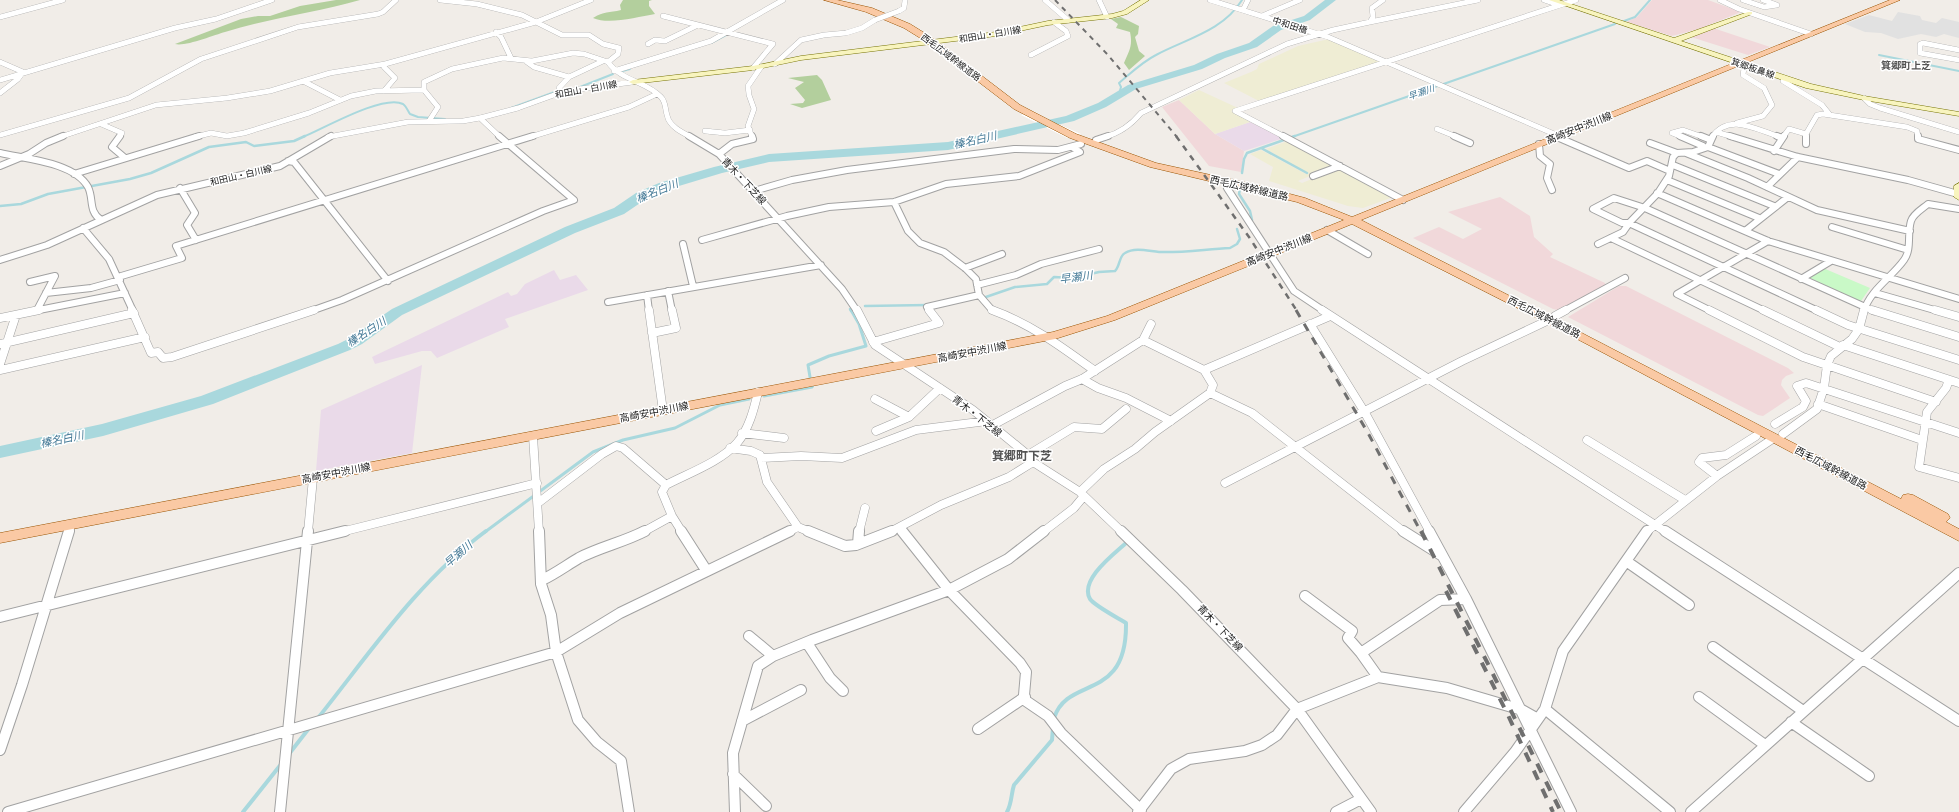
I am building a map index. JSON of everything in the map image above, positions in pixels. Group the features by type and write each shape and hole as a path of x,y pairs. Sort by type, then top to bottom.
{"main road":[{"name":"西毛広域幹線道路","path":"828,0 869,10 893,19 932,42 1027,113 1073,136 1153,165 1300,200 1356,218"},
{"name":"高崎安中渋川線","path":"0,538 1049,337 1111,318 1558,136 1741,65 1811,34 1896,0"},
{"name":"西毛広域幹線道路","path":"1109,149 1262,184 1293,193 1356,218 1778,432 1959,526"},
{"name":"西毛広域幹線道路","path":"1778,432 1959,536"}],"street":[{"path":"0,17 20,10 63,0"},
{"path":"0,80 175,28 216,18 270,0"},
{"path":"0,135 129,98 201,59 298,27 378,14 383,12 396,0"},
{"path":"431,119 438,106 424,90 425,81 438,74 479,62 511,58 527,62 534,67 569,76 606,62 618,54 619,48 603,44 589,35 562,35 524,15 487,6 440,0"},
{"path":"0,166 21,158 53,140 156,105 227,98 270,91 336,72 385,64 536,22 591,0"},
{"path":"614,72 711,41 783,0"},
{"path":"775,64 801,40 824,35 846,33 862,28 874,20 904,8 905,0"},
{"path":"1045,0 1068,20"},
{"path":"1099,0 1107,17"},
{"name":"和田山・白川線","path":"0,260 47,245 157,195 180,188 264,171 288,161 324,139 334,135 431,119 463,121 480,118 518,108 561,91 761,67 801,58 996,34 1068,20 1107,17 1126,13 1146,0"},
{"name":"中和田橋","path":"1210,0 1317,34 1384,61 1629,168 1647,161 1670,171"},
{"path":"1240,9 1248,0"},
{"path":"1263,16 1300,0"},
{"path":"1370,22 1373,17 1372,8 1383,0"},
{"path":"1096,140 1116,134 1132,124 1141,113 1281,46 1317,34 1478,0"},
{"path":"1544,0 1561,4"},
{"name":"箕郷板鼻線","path":"1552,0 1741,65 1784,78 1864,98 1959,114"},
{"path":"1403,200 1235,111 1384,61 1576,0"},
{"path":"1720,0 1750,13 1811,34"},
{"path":"1744,0 1764,7 1777,5 1763,0"},
{"path":"1674,41 1750,13"},
{"path":"663,16 773,44 753,68"},
{"path":"1030,55 1068,36 1066,31 1054,22"},
{"path":"648,44 655,40 668,40 698,25"},
{"path":"496,32 501,37 511,58"},
{"path":"1947,40 1948,48"},
{"path":"1959,50 1922,43 1920,44 1920,52 1959,60"},
{"path":"527,62 570,52 582,53 606,62 614,72 657,94"},
{"path":"0,62 19,69 22,73"},
{"path":"384,91 395,78 384,67 385,64"},
{"path":"1650,143 1677,153 1695,151 1707,144 1720,126 1763,116 1772,105 1764,88 1743,75 1741,65"},
{"path":"719,154 732,144 753,139 748,126 754,109 747,95 749,84 761,67"},
{"path":"0,93 22,73"},
{"path":"561,91 569,76"},
{"path":"1784,78 1783,81 1822,105 1830,115"},
{"path":"303,81 340,100"},
{"path":"74,174 201,136 214,133 226,136 244,133 309,113 340,100 357,95 384,91 424,90"},
{"path":"46,293 91,288 119,279 182,258 176,246 629,107 657,94"},
{"name":"青木・下芝線","path":"657,94 664,102 667,118 672,126 710,147 719,154 821,265 854,304 873,342 989,424 1030,459 1082,494 1182,590 1297,709 1371,812"},
{"path":"1864,98 1880,108 1959,132"},
{"path":"1806,144 1806,134 1817,115 1830,115 1915,129 1925,122"},
{"path":"83,228 109,259 151,353 158,352 163,358 172,357 325,307 388,281 543,211 574,200 507,144 480,118"},
{"path":"1737,123 1782,138"},
{"path":"101,124 122,132 112,147 125,158"},
{"path":"1437,129 1470,143"},
{"path":"1774,151 1789,129 1806,134"},
{"path":"1915,129 1917,130 1918,139 1959,150"},
{"path":"705,131 725,133 750,130"},
{"path":"1707,144 1683,130 1672,134 1707,144 1779,174"},
{"path":"1716,132 1774,151 1798,157 1959,192"},
{"path":"752,189 846,170 1014,149 1049,151 1081,144"},
{"path":"1540,144 1540,156 1550,164 1547,178 1552,190"},
{"path":"702,240 778,218 829,207 894,202 946,184 1019,176 1080,152 1072,147"},
{"path":"0,153 60,166 74,174 88,185 93,213 101,220"},
{"path":"1598,244 1624,231 1645,208 1667,180 1673,165 1673,157 1677,153"},
{"path":"1686,153 1817,210 1910,231"},
{"path":"1767,187 1798,157"},
{"path":"288,161 294,162 388,281"},
{"path":"1673,165 1774,206"},
{"path":"1313,176 1340,166"},
{"path":"1667,180 1759,218"},
{"path":"1232,183 1227,188 1294,291 1330,316 1959,721"},
{"path":"180,188 196,213 187,226 196,240"},
{"path":"1657,193 1768,242 1959,299"},
{"path":"1745,231 1774,206 1788,197"},
{"path":"1959,338 1864,307 1645,208 1614,198 1593,209 1859,329 1959,360"},
{"path":"894,202 899,215 915,239 944,252 976,278 980,297 992,310 1014,318 1049,337 1094,371"},
{"path":"1464,812 1515,752 1545,709 1563,651 1648,529 1717,476 1778,432 1813,413 1824,388 1827,365 1831,356 1852,339 1859,329 1864,307 1886,278 1904,260 1908,250 1910,231 1914,216 1928,204 1959,209"},
{"path":"1832,228 1908,250"},
{"path":"1327,230 1368,254"},
{"path":"1611,238 1842,346 1959,383"},
{"path":"1768,242 1677,294 1794,353 1936,402"},
{"path":"683,244 693,286"},
{"path":"977,285 1016,275 1041,264 1099,249"},
{"path":"965,268 1002,254"},
{"path":"1801,279 1831,261"},
{"path":"608,302 693,286 821,265"},
{"path":"30,282 55,276 37,310"},
{"path":"1225,483 1296,448 1364,411 1462,361 1552,318 1625,278"},
{"path":"652,333 676,328 668,291"},
{"path":"0,318 125,293"},
{"path":"1875,293 1959,317"},
{"path":"647,295 663,411"},
{"path":"873,342 939,323 927,307 980,297"},
{"path":"4,343 134,313"},
{"path":"0,364 4,343 16,315"},
{"path":"1204,370 1330,316"},
{"path":"761,458 801,456 842,458 916,430 989,424 1082,379 1143,340 1151,324"},
{"path":"1310,324 1364,411 1466,599 1531,728 1571,812"},
{"path":"0,370 145,337"},
{"path":"735,812 733,753 758,666 773,656 858,622 950,590 1008,559 1074,508 1082,494 1104,469 1135,449 1155,432 1210,393 1213,385 1204,370 1143,340"},
{"path":"1082,379 1098,388 1126,398 1171,421"},
{"path":"1949,380 1946,388 1927,412 1919,467 1959,478"},
{"path":"1778,432 1805,404 1806,401 1797,386 1799,384 1806,383 1959,433"},
{"path":"876,431 909,417 940,388"},
{"path":"706,570 672,516 662,492 666,485 715,459 737,443 755,410 758,392"},
{"path":"1210,393 1252,413 1408,535 1442,555"},
{"path":"875,399 909,417"},
{"path":"1818,404 1922,440"},
{"path":"730,448 751,451 760,455 763,472 767,482 798,528 845,546 858,544 900,528 941,505 1009,477 1030,459 1074,427 1102,429 1126,409"},
{"path":"742,433 784,438"},
{"path":"533,436 538,501 542,591 551,615 556,652 578,720 597,742 621,761 629,812"},
{"path":"1717,476 1701,465 1699,462 1702,458 1726,455 1756,436"},
{"path":"1587,440 1686,500"},
{"path":"538,501 602,454 616,446 623,448 666,485"},
{"path":"280,812 287,748 293,729 306,540 313,478"},
{"path":"0,617 306,540 536,485"},
{"path":"858,544 858,535 865,508"},
{"path":"542,580 580,558 634,536 672,516"},
{"path":"0,750 22,685 45,606 72,524"},
{"path":"8,812 556,652 620,613 706,570 798,528"},
{"path":"900,528 950,590 1020,663 1026,672 1026,701 1048,716 1061,733 1140,811 1171,769 1178,764 1189,759 1245,751 1262,745 1277,735 1297,709 1378,677 1447,688 1522,710 1538,719"},
{"path":"1626,561 1689,605"},
{"path":"1691,812 1959,573"},
{"path":"1305,596 1352,631 1348,638 1378,677"},
{"path":"1361,653 1440,600 1466,599"},
{"path":"748,636 773,656"},
{"path":"806,643 830,678 843,692"},
{"path":"1713,647 1803,711"},
{"path":"742,721 801,690"},
{"path":"978,729 1025,697"},
{"path":"1699,697 1765,745"},
{"path":"1545,709 1670,812"},
{"path":"1791,722 1869,776"},
{"path":"733,774 766,806"},
{"path":"1336,812 1361,799"}],"shaded area":[{"path":"1652,0 1708,0 1741,12 1699,29 1672,36 1626,22 1637,17"},
{"path":"1898,12 1920,16 1922,20 1936,23 1942,18 1959,22 1959,38 1944,34 1936,37 1921,34 1898,39 1881,33 1865,32 1845,24 1869,15 1892,21"},
{"path":"1713,28 1770,47 1748,55 1691,37"},
{"path":"1329,39 1381,61 1259,101 1224,83 1257,69 1259,64 1298,46"},
{"path":"1199,90 1238,108 1231,111 1250,122 1215,134 1179,100"},
{"path":"1179,100 1215,134 1244,151 1241,172 1209,166 1162,107"},
{"path":"1250,122 1284,138 1244,151 1215,134"},
{"path":"1288,141 1334,166 1298,181 1302,183 1339,168 1393,197 1363,208 1348,206 1269,181 1273,167 1250,154 1261,150 1306,174 1309,174 1266,149"},
{"path":"1500,197 1530,216 1534,237 1553,254 1550,257 1605,283 1606,286 1558,310 1553,309 1413,238 1439,227 1463,239 1482,229 1448,212"},
{"path":"554,270 560,280 576,275 588,290 505,319 509,327 437,358 431,351 422,351 375,364 372,357 508,292 511,296 517,294 525,284"},
{"path":"1619,286 1626,286 1788,368 1794,373 1786,376 1782,380 1781,385 1790,398 1763,416 1758,415 1568,317"},
{"path":"422,365 412,453 316,471 321,410"}],"green space":[{"path":"336,0 360,0 327,9 242,27 185,44 175,44 241,19 258,16 270,16 300,6"},
{"path":"623,0 652,0 649,1 649,6 655,14 615,21 593,18 604,13 621,10 620,5"},
{"path":"1121,17 1139,26 1138,34 1135,37 1139,51 1145,56 1129,70 1124,63 1131,45 1130,32 1116,28 1118,24 1111,19"},
{"path":"817,75 822,80 831,100 802,108 790,104 803,103 805,100 795,88 804,82 788,78"},
{"path":"1823,268 1870,288 1861,301 1858,301 1808,277"}],"pier":[{"path":"1033,111 1051,121 1081,134 1067,138 1021,115"}],"waterway":[{"path":"1119,94 1121,87 1119,83 1141,64 1156,55 1214,27 1234,11 1242,0"},
{"name":"榛名白川","path":"0,452 103,430 207,400 344,347 356,341 397,312 570,230 619,211 641,196 664,186 718,170 769,158 824,153 948,146 1070,119 1102,105 1132,87 1198,67 1221,56 1253,45 1277,28 1307,18 1331,0"},
{"name":"早瀬川","path":"1624,21 1635,17 1650,0"},
{"name":"早瀬川","path":"1292,137 1615,24"},
{"path":"711,43 728,34"},
{"path":"1879,55 1959,71"},
{"path":"619,72 630,69"},
{"path":"580,87 613,74"},
{"path":"511,108 560,90"},
{"path":"303,137 368,108 394,102 403,104 410,114 418,117 445,119"},
{"path":"0,206 21,204 48,194 130,179 151,173 209,147 246,142 254,146 294,141 305,136"},
{"name":"早瀬川","path":"1261,148 1295,136"},
{"name":"早瀬川","path":"1242,173 1244,159 1247,153 1261,148"},
{"path":"1261,148 1307,173"},
{"name":"早瀬川","path":"1240,189 1239,194 1250,211 1252,220"},
{"name":"早瀬川","path":"983,298 1015,287 1047,284 1054,277 1073,278 1099,272 1115,271 1123,254 1133,250 1168,252 1230,248 1237,244 1240,239 1237,229"},
{"name":"早瀬川","path":"865,306 928,305"},
{"name":"早瀬川","path":"810,377 808,365 829,356 866,346 859,324 851,310"},
{"name":"早瀬川","path":"764,396 812,387 813,385"},
{"name":"早瀬川","path":"485,532 593,452 623,440 675,428 720,405 749,399"},
{"name":"早瀬川","path":"318,718 376,643 417,595 438,572 486,531"},
{"path":"1054,718 1061,705 1071,696 1107,677 1117,666 1124,648 1126,623 1093,602 1090,599 1088,592 1089,584 1099,568 1126,543"},
{"name":"早瀬川","path":"289,754 310,727"},
{"path":"1007,812 1014,785 1052,740 1053,728"},
{"name":"早瀬川","path":"243,812 282,763"}],"railway":[{"path":"1055,0 1108,55 1177,137"},
{"path":"1176,136 1249,237 1297,311"},
{"path":"1296,310 1368,433 1421,532"},
{"path":"1421,531 1561,812"},
{"path":"1446,591 1507,713 1553,812"}],"district":[{"name":"箕郷町上芝","path":"1906,65"},
{"name":"箕郷町下芝","path":"1022,455"}]}
